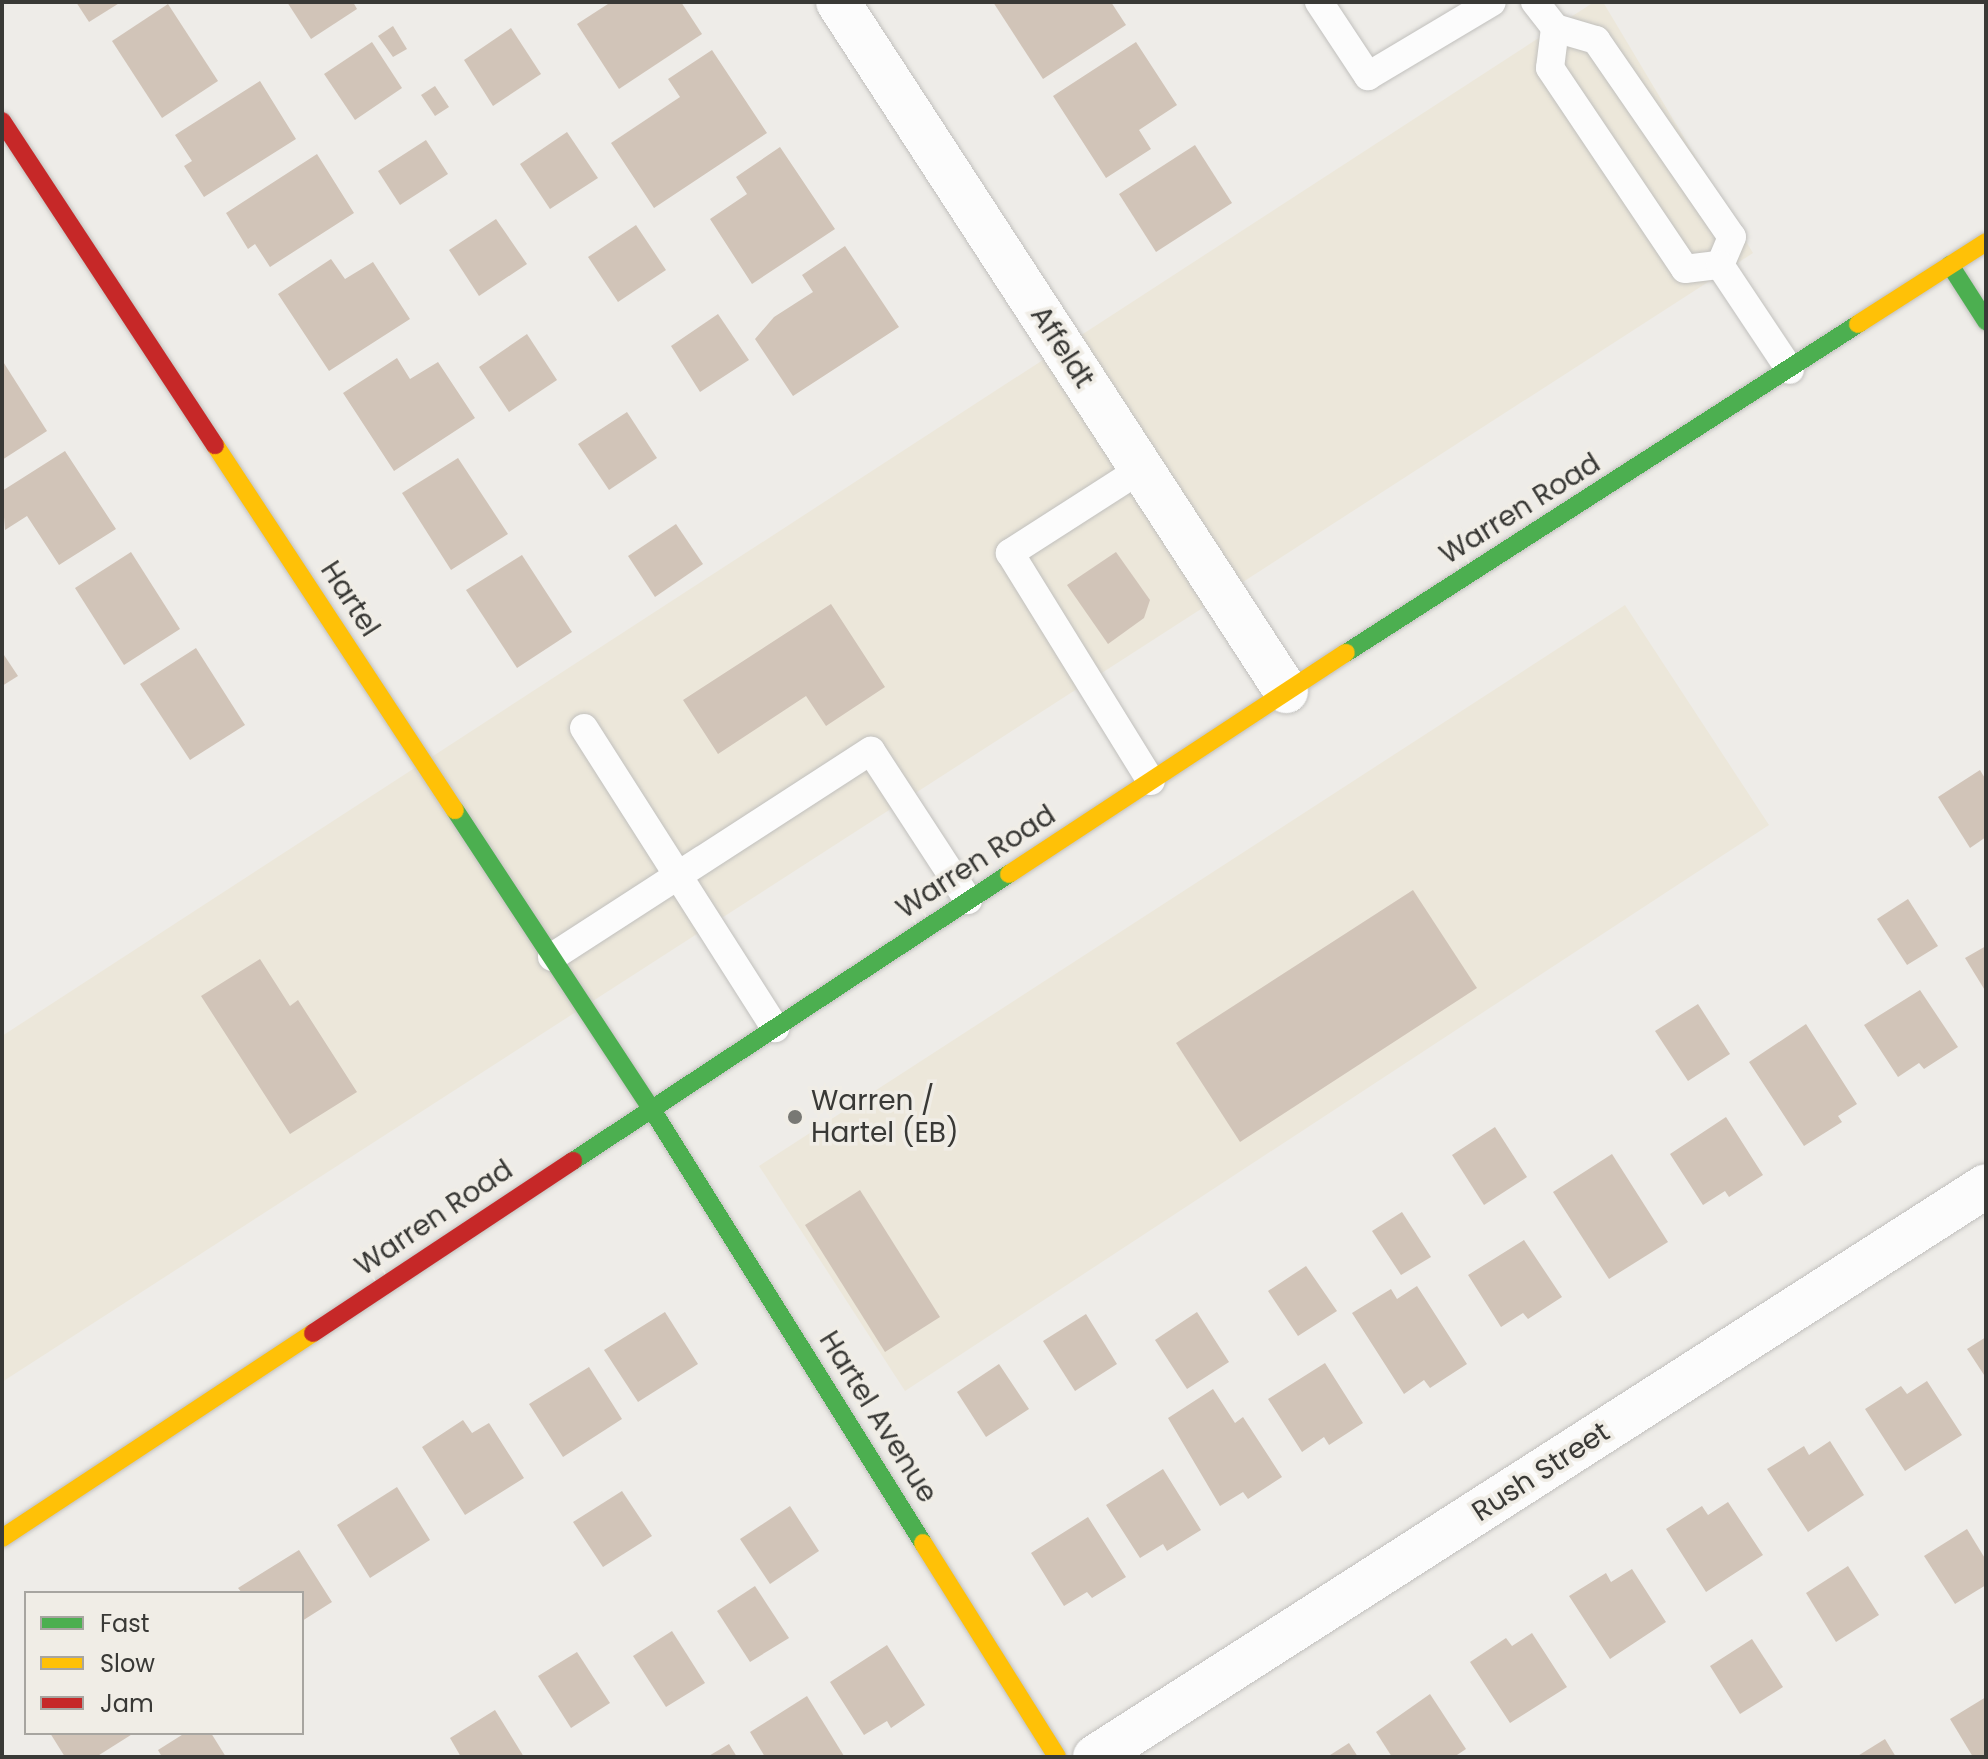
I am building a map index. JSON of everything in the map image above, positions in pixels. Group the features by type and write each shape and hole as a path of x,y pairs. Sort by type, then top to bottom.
{"main road":[{"name":"Hartel","path":"2,121 651,1108"},
{"name":"Warren Road","path":"3,1534 1286,691 1986,242"},
{"path":"1950,265 1986,321"},
{"name":"Hartel Avenue","path":"651,1108 1057,1757"}],"street":[{"name":"Affeldt","path":"838,2 1286,691"},
{"name":"Rush Street","path":"1095,1757 1986,1186"}],"lane":[{"path":"1319,2 1368,76 1492,2"},
{"path":"1535,2 1555,28 1596,40 1732,237 1720,265"},
{"path":"1555,28 1550,68 1685,269 1720,265"},
{"path":"1720,265 1790,370"},
{"path":"1141,469 1010,553 1151,781"},
{"path":"584,728 775,1028"},
{"path":"552,957 871,751 968,900"}],"shaded area":[{"path":"1594,2 1603,2 1753,253 2,1382 2,1036"},
{"path":"1625,605 1769,825 905,1391 759,1166"}],"building":[{"path":"76,2 121,2 89,22"},
{"path":"287,2 353,2 357,9 311,39"},
{"path":"611,2 681,2 702,34 619,89 577,24"},
{"path":"993,2 1111,2 1126,25 1043,79"},
{"path":"168,4 218,81 162,118 112,41"},
{"path":"393,26 407,49 393,57 378,36"},
{"path":"511,28 541,74 493,106 464,60"},
{"path":"372,42 402,88 355,120 324,74"},
{"path":"1136,42 1177,105 1139,130 1151,149 1106,178 1053,96"},
{"path":"712,50 767,133 654,208 611,143 680,97 668,79"},
{"path":"260,81 296,139 204,197 184,166 192,161 175,135"},
{"path":"435,86 449,107 435,116 421,95"},
{"path":"567,132 598,178 550,209 520,164"},
{"path":"426,140 448,174 400,205 378,171"},
{"path":"1195,145 1232,203 1156,252 1119,194"},
{"path":"780,147 835,229 752,284 710,219 747,194 736,177"},
{"path":"317,154 354,213 270,267 255,244 248,249 226,213"},
{"path":"496,219 527,264 479,296 449,250"},
{"path":"636,225 666,270 618,302 588,257"},
{"path":"845,246 899,327 793,396 755,339 774,317 813,292 802,275"},
{"path":"331,259 345,279 373,262 410,319 329,371 278,294"},
{"path":"718,314 749,360 700,392 671,346"},
{"path":"527,334 557,380 509,412 479,367"},
{"path":"397,358 410,379 438,362 475,418 394,471 343,393"},
{"path":"2,360 47,431 2,460"},
{"path":"627,412 657,458 609,490 578,444"},
{"path":"65,451 116,529 59,565 27,516 5,530 2,491"},
{"path":"458,458 508,534 451,570 402,493"},
{"path":"676,524 703,564 655,597 628,556"},
{"path":"131,552 180,629 124,665 75,588"},
{"path":"1116,552 1150,600 1144,618 1108,644 1067,585"},
{"path":"522,555 572,632 517,668 466,590"},
{"path":"831,604 885,687 826,726 806,696 718,754 683,700"},
{"path":"196,648 245,725 190,760 140,684"},
{"path":"2,652 18,676 2,686"},
{"path":"1980,770 1986,780 1986,837 1970,848 1938,797"},
{"path":"1413,890 1477,988 1240,1142 1176,1043"},
{"path":"1908,899 1938,946 1907,965 1877,919"},
{"path":"1986,946 1986,992 1965,958"},
{"path":"260,959 290,1006 298,1000 357,1092 290,1134 201,996"},
{"path":"1920,990 1958,1047 1924,1069 1919,1063 1898,1077 1864,1025"},
{"path":"1698,1004 1730,1054 1688,1081 1655,1031"},
{"path":"1806,1024 1857,1104 1838,1116 1842,1122 1804,1146 1749,1062"},
{"path":"1726,1117 1763,1175 1729,1197 1725,1191 1703,1205 1670,1154"},
{"path":"1495,1127 1527,1177 1484,1205 1452,1155"},
{"path":"1612,1154 1668,1242 1609,1279 1553,1192"},
{"path":"860,1190 940,1317 885,1352 805,1225"},
{"path":"1402,1212 1431,1257 1401,1275 1372,1231"},
{"path":"1524,1240 1562,1297 1528,1319 1523,1313 1501,1327 1468,1275"},
{"path":"1306,1266 1337,1311 1298,1336 1268,1291"},
{"path":"1417,1286 1467,1364 1430,1388 1424,1380 1404,1394 1352,1313 1391,1289 1397,1299"},
{"path":"665,1312 698,1364 638,1402 604,1350"},
{"path":"1197,1312 1229,1362 1187,1389 1155,1340"},
{"path":"1086,1314 1117,1364 1075,1391 1043,1341"},
{"path":"1986,1337 1986,1378 1967,1349"},
{"path":"1325,1363 1363,1423 1329,1445 1324,1437 1302,1452 1268,1399"},
{"path":"999,1364 1029,1409 986,1437 957,1392"},
{"path":"589,1367 622,1419 563,1457 529,1404"},
{"path":"1927,1381 1962,1435 1905,1471 1865,1409 1901,1386 1907,1394"},
{"path":"1213,1389 1235,1423 1243,1417 1282,1477 1248,1499 1243,1492 1220,1506 1168,1418"},
{"path":"463,1420 472,1433 489,1423 524,1478 465,1515 422,1447"},
{"path":"1830,1441 1864,1495 1808,1532 1767,1469 1804,1446 1809,1455"},
{"path":"1163,1469 1201,1530 1167,1551 1163,1544 1140,1558 1106,1505"},
{"path":"397,1487 430,1540 370,1578 337,1525"},
{"path":"622,1491 652,1536 603,1567 573,1522"},
{"path":"1728,1502 1763,1555 1706,1592 1666,1529 1702,1506 1708,1515"},
{"path":"790,1506 819,1551 770,1584 740,1539"},
{"path":"1088,1517 1126,1577 1092,1598 1087,1592 1064,1606 1031,1553"},
{"path":"1967,1529 1986,1560 1986,1585 1955,1604 1924,1556"},
{"path":"299,1550 332,1602 304,1620 304,1591 240,1591 238,1588"},
{"path":"1848,1566 1879,1615 1836,1642 1806,1593"},
{"path":"1632,1569 1666,1622 1610,1659 1569,1596 1606,1573 1611,1582"},
{"path":"755,1586 789,1638 750,1662 717,1611"},
{"path":"672,1631 705,1683 666,1707 633,1656"},
{"path":"1532,1633 1567,1687 1510,1723 1470,1662 1506,1638 1512,1646"},
{"path":"1752,1639 1783,1687 1740,1714 1710,1666"},
{"path":"887,1645 925,1705 891,1728 887,1721 864,1735 830,1682"},
{"path":"577,1652 610,1703 571,1728 538,1676"},
{"path":"1430,1694 1466,1749 1454,1757 1392,1757 1376,1732"},
{"path":"807,1696 844,1756 765,1757 750,1732"},
{"path":"1986,1697 1986,1757 1973,1757 1950,1719"},
{"path":"495,1710 524,1757 461,1757 450,1738"},
{"path":"51,1735 131,1735 96,1757 65,1757"},
{"path":"182,1735 212,1735 226,1757 162,1757 158,1750"},
{"path":"1885,1739 1896,1757 1856,1757"},
{"path":"1349,1743 1358,1757 1327,1757"},
{"path":"729,1744 737,1757 707,1757"}],"traffic: fast":[{"path":"1950,265 1986,321"},
{"path":"1346,653 1858,324"},
{"path":"455,810 651,1108 923,1543"},
{"path":"573,1161 1009,874"}],"traffic: slow":[{"path":"1858,324 1986,242"},
{"path":"215,445 455,810"},
{"path":"1009,874 1346,653"},
{"path":"2,1538 313,1333"},
{"path":"923,1543 1057,1757"}],"traffic: jam":[{"path":"2,121 215,445"},
{"path":"313,1333 573,1161"}],"place":[{"name":"Warren / Hartel (EB)","path":"795,1117"}]}
